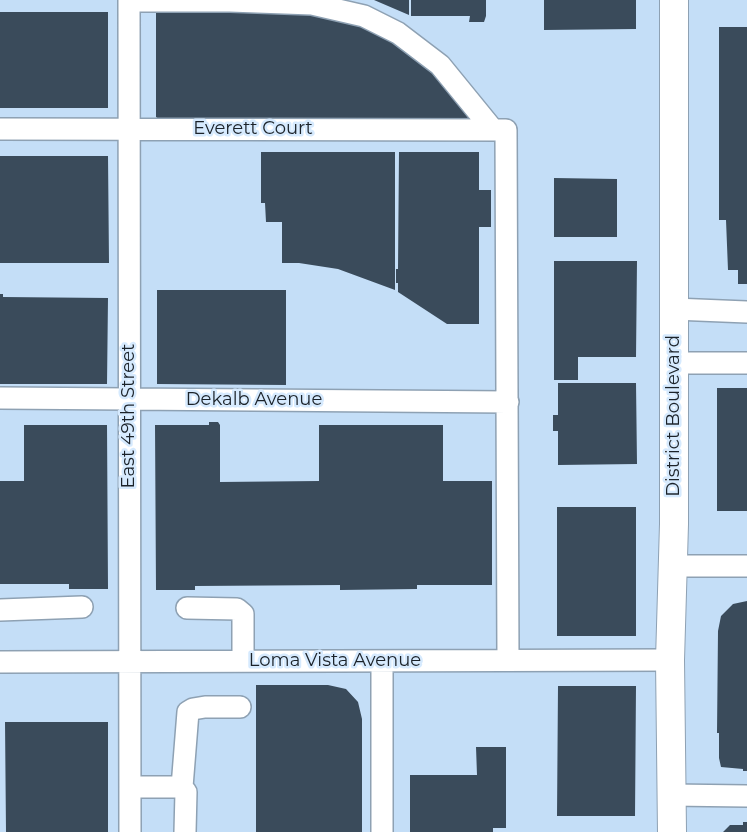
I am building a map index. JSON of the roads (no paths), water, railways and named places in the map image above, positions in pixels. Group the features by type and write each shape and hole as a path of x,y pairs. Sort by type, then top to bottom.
{"main road":[{"name":"District Boulevard","path":"672,832 670,660 674,363 674,0"}],"street":[{"path":"128,1 230,1 312,4 364,16 398,33 440,65 500,130 508,402 508,660"},
{"name":"East 49th Street","path":"128,1 130,832"},
{"name":"Everett Court","path":"0,129 500,130"},
{"path":"674,309 747,312"},
{"path":"674,363 747,363"},
{"name":"Dekalb Avenue","path":"0,398 508,402"},
{"path":"672,566 747,566"},
{"path":"0,610 82,607"},
{"path":"187,608 238,609 243,614 243,661"},
{"name":"Loma Vista Avenue","path":"0,662 670,660"},
{"path":"382,661 382,832"},
{"path":"185,832 186,792 182,787 188,712 205,707 240,707"},
{"path":"130,787 182,787"},
{"path":"672,794 747,796"}]}
